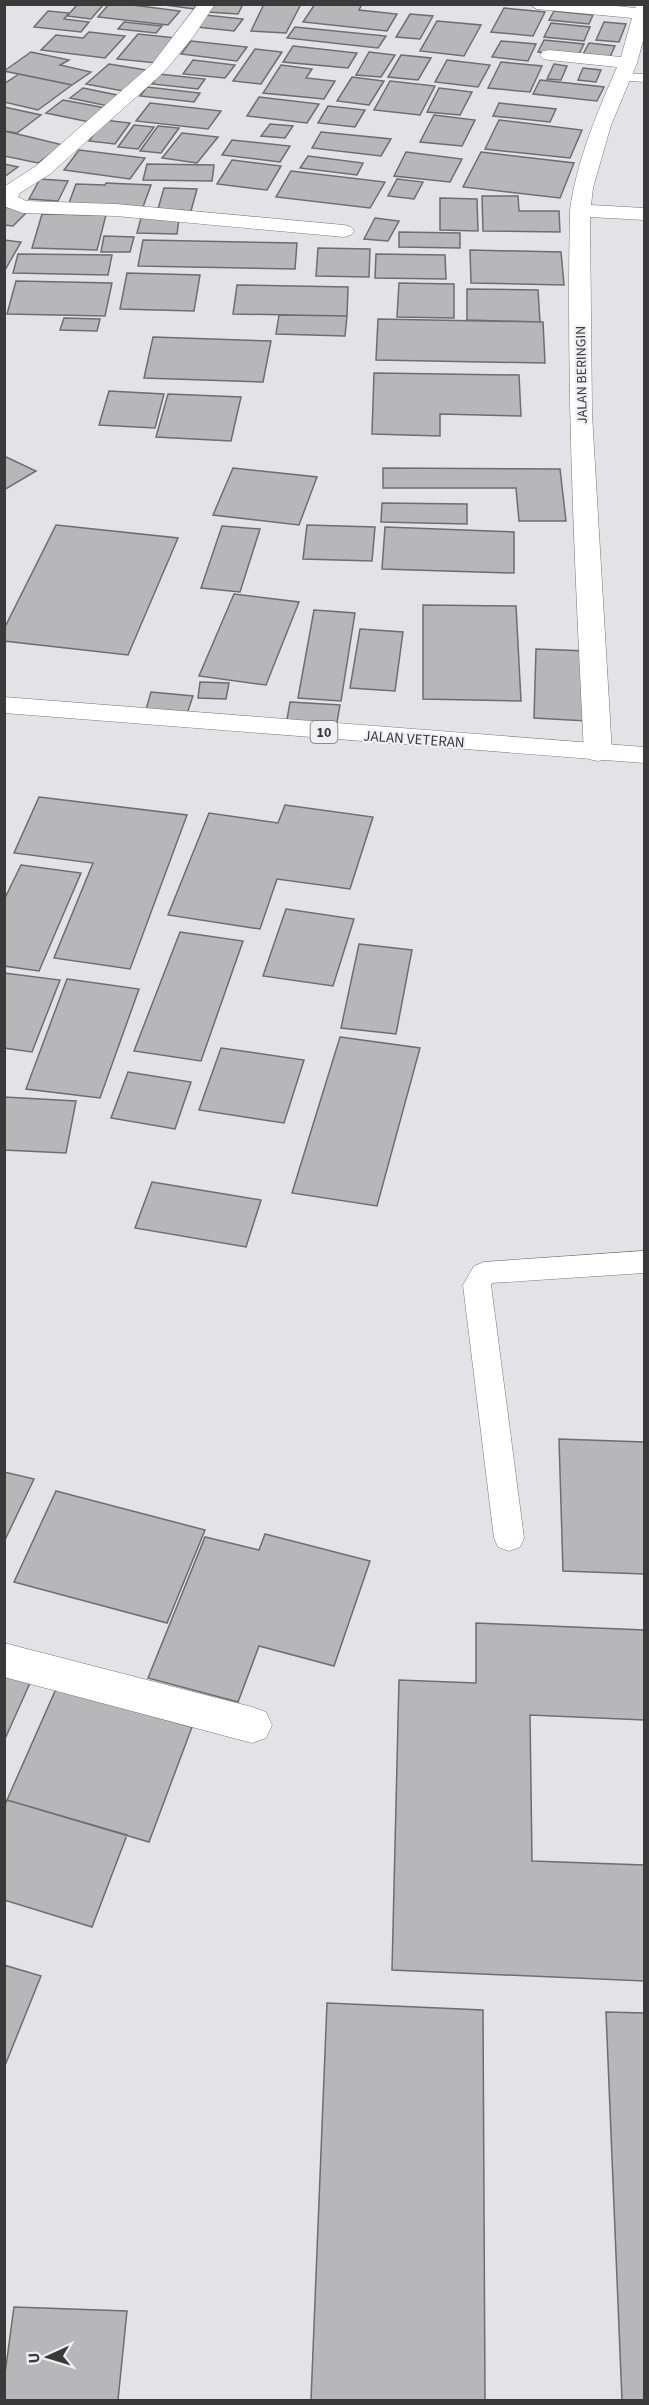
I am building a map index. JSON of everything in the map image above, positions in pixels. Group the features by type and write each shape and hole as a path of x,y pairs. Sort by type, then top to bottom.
{"main road":[{"path":"207,4 158,68 43,170 12,190 8,198 23,207 116,210 344,231"},
{"path":"537,4 643,11"},
{"name":"JALAN BERINGIN","path":"598,753 580,373 580,210 583,188 602,125 634,65 643,11"},
{"path":"549,55 634,65"},
{"path":"580,210 645,214"},
{"name":"JALAN VETERAN","path":"4,705 645,755"},
{"path":"4,1660 252,1725"}],"lane":[{"path":"508,1538 477,1285 484,1274 645,1262"}],"building":[{"path":"78,4 104,4 91,19 67,16"},
{"path":"109,4 180,11 168,25 98,17"},
{"path":"158,4 198,4 194,9"},
{"path":"211,4 243,4 238,14 208,12"},
{"path":"264,4 301,4 286,33 251,31"},
{"path":"315,4 362,4 359,10 397,14 387,31 303,22"},
{"path":"504,8 545,12 533,36 491,32"},
{"path":"48,11 69,13 64,19 89,22 81,32 34,27"},
{"path":"554,11 593,15 589,24 549,20"},
{"path":"410,14 433,16 420,39 396,37"},
{"path":"205,15 243,19 234,31 196,27"},
{"path":"437,21 481,25 464,56 420,51"},
{"path":"124,22 162,26 156,33 118,29"},
{"path":"604,22 626,24 619,42 596,40"},
{"path":"551,23 590,27 584,41 544,37"},
{"path":"295,27 386,36 378,48 287,38"},
{"path":"89,32 125,36 105,58 41,50 56,35 83,38"},
{"path":"138,34 177,38 157,63 117,59"},
{"path":"544,40 584,44 578,56 538,52"},
{"path":"191,41 247,47 237,61 181,54"},
{"path":"501,41 536,44 528,61 492,57"},
{"path":"589,43 615,46 609,59 582,56"},
{"path":"293,46 357,53 348,68 283,62"},
{"path":"255,49 282,52 261,84 233,81"},
{"path":"31,52 69,60 60,65 91,72 72,85 4,71"},
{"path":"369,52 395,55 381,77 356,75"},
{"path":"401,55 431,58 418,80 388,77"},
{"path":"193,60 235,65 225,78 183,74"},
{"path":"447,60 490,65 478,87 435,82"},
{"path":"501,62 542,66 530,92 488,88"},
{"path":"109,64 146,70 123,91 86,84"},
{"path":"554,64 567,66 561,80 547,79"},
{"path":"281,65 312,69 306,78 335,81 324,99 263,93"},
{"path":"583,68 601,70 596,82 578,80"},
{"path":"19,74 72,85 38,110 4,102 4,84"},
{"path":"159,74 205,79 198,89 152,84"},
{"path":"352,77 384,81 369,105 337,101"},
{"path":"540,80 604,87 597,101 533,94"},
{"path":"390,81 435,86 420,115 374,110"},
{"path":"147,87 200,93 194,102 140,96"},
{"path":"83,88 122,96 108,106 70,98"},
{"path":"439,88 472,92 460,115 427,112"},
{"path":"259,97 319,104 307,123 247,116"},
{"path":"63,100 111,109 94,123 46,113"},
{"path":"150,103 221,111 208,129 136,121"},
{"path":"499,103 556,109 550,122 493,116"},
{"path":"328,106 365,110 355,127 318,123"},
{"path":"4,107 41,115 17,133 4,131"},
{"path":"434,115 475,120 462,146 420,142"},
{"path":"104,120 130,123 115,144 89,141"},
{"path":"499,120 582,130 570,158 485,149"},
{"path":"270,124 293,126 285,138 261,136"},
{"path":"134,125 154,127 138,149 118,147"},
{"path":"158,126 179,128 161,153 140,151"},
{"path":"4,131 63,145 38,163 4,156"},
{"path":"321,132 391,139 381,156 312,148"},
{"path":"182,133 218,137 197,163 162,158"},
{"path":"232,140 290,146 280,162 222,155"},
{"path":"79,150 145,158 130,179 64,170"},
{"path":"406,152 462,159 450,182 394,176"},
{"path":"481,152 574,163 560,198 463,187"},
{"path":"308,156 363,163 357,175 300,168"},
{"path":"232,160 281,166 267,190 217,184"},
{"path":"4,164 18,167 4,177"},
{"path":"147,164 214,165 212,181 143,180"},
{"path":"291,171 385,182 370,208 276,197"},
{"path":"40,179 68,181 58,201 29,199"},
{"path":"397,179 423,182 414,199 388,196"},
{"path":"106,183 151,185 143,207 69,203 76,184 105,185"},
{"path":"164,188 197,189 191,211 158,209"},
{"path":"482,196 518,196 519,211 559,211 560,232 483,231"},
{"path":"440,198 477,199 478,231 440,230"},
{"path":"4,207 28,211 13,226 4,225"},
{"path":"42,214 106,215 97,250 32,248"},
{"path":"141,218 179,219 177,234 137,233"},
{"path":"375,218 399,221 388,241 364,239"},
{"path":"399,232 460,233 460,248 399,247"},
{"path":"104,236 134,237 130,252 101,252"},
{"path":"4,240 21,242 5,270 4,270"},
{"path":"143,240 297,243 295,269 138,266"},
{"path":"318,248 370,249 369,277 316,276"},
{"path":"470,250 561,252 564,285 471,283"},
{"path":"18,254 112,255 108,275 13,273"},
{"path":"376,254 445,255 446,279 375,278"},
{"path":"127,273 200,275 194,311 120,309"},
{"path":"16,281 112,283 105,316 7,314"},
{"path":"399,283 454,284 454,318 397,317"},
{"path":"237,285 348,287 347,316 233,314"},
{"path":"467,289 538,290 540,322 467,320"},
{"path":"279,315 347,316 345,336 276,334"},
{"path":"64,318 100,319 97,331 60,330"},
{"path":"378,319 543,322 545,363 376,360"},
{"path":"153,337 271,341 263,382 144,378"},
{"path":"374,373 519,375 521,416 440,414 440,436 372,434"},
{"path":"109,391 164,394 155,428 99,425"},
{"path":"168,394 241,397 231,441 156,437"},
{"path":"4,456 36,471 4,490"},
{"path":"233,468 317,477 299,525 213,515"},
{"path":"383,468 560,469 566,521 519,521 516,488 383,488"},
{"path":"382,503 467,504 467,524 381,522"},
{"path":"56,525 178,538 128,655 4,641 4,629"},
{"path":"307,525 375,527 372,561 303,559"},
{"path":"222,526 260,529 240,592 201,588"},
{"path":"385,527 514,532 514,573 382,569"},
{"path":"234,594 299,602 266,685 199,676"},
{"path":"423,605 516,606 521,701 423,699"},
{"path":"314,610 355,613 341,701 298,698"},
{"path":"360,629 403,632 395,691 350,688"},
{"path":"536,649 587,651 587,721 534,718"},
{"path":"200,682 229,683 226,699 198,698"},
{"path":"151,692 193,696 186,717 145,713"},
{"path":"290,702 340,705 336,728 286,725"},
{"path":"39,797 187,815 130,969 54,958 93,863 14,853"},
{"path":"285,805 373,817 350,889 277,879 260,929 168,915 209,813 278,823"},
{"path":"21,865 81,873 39,971 4,966 4,900"},
{"path":"286,909 354,919 333,986 263,976"},
{"path":"180,932 243,941 201,1061 134,1051"},
{"path":"359,944 412,950 396,1034 341,1028"},
{"path":"4,973 60,980 32,1052 4,1048"},
{"path":"67,979 139,989 100,1098 26,1089"},
{"path":"340,1037 420,1048 377,1206 292,1193"},
{"path":"221,1048 304,1060 284,1123 199,1110"},
{"path":"128,1072 191,1082 175,1129 111,1118"},
{"path":"4,1097 76,1101 66,1153 4,1150"},
{"path":"152,1182 261,1200 246,1247 135,1228"},
{"path":"559,1439 644,1442 644,1574 563,1571"},
{"path":"4,1472 34,1479 4,1542"},
{"path":"56,1491 205,1530 167,1623 14,1582"},
{"path":"265,1534 370,1561 334,1666 259,1646 238,1702 148,1678 205,1537 259,1550"},
{"path":"476,1623 644,1630 644,1720 530,1715 532,1861 644,1865 644,1981 392,1970 399,1680 476,1683"},
{"path":"4,1676 30,1683 4,1741"},
{"path":"56,1689 192,1727 149,1842 7,1800"},
{"path":"7,1800 127,1835 92,1927 4,1900 4,1807"},
{"path":"4,1965 41,1976 4,2068"},
{"path":"327,2003 483,2010 485,2400 311,2400"},
{"path":"606,2012 644,2013 644,2400 622,2400"},
{"path":"14,2307 127,2311 118,2400 4,2400 4,2381"}]}
